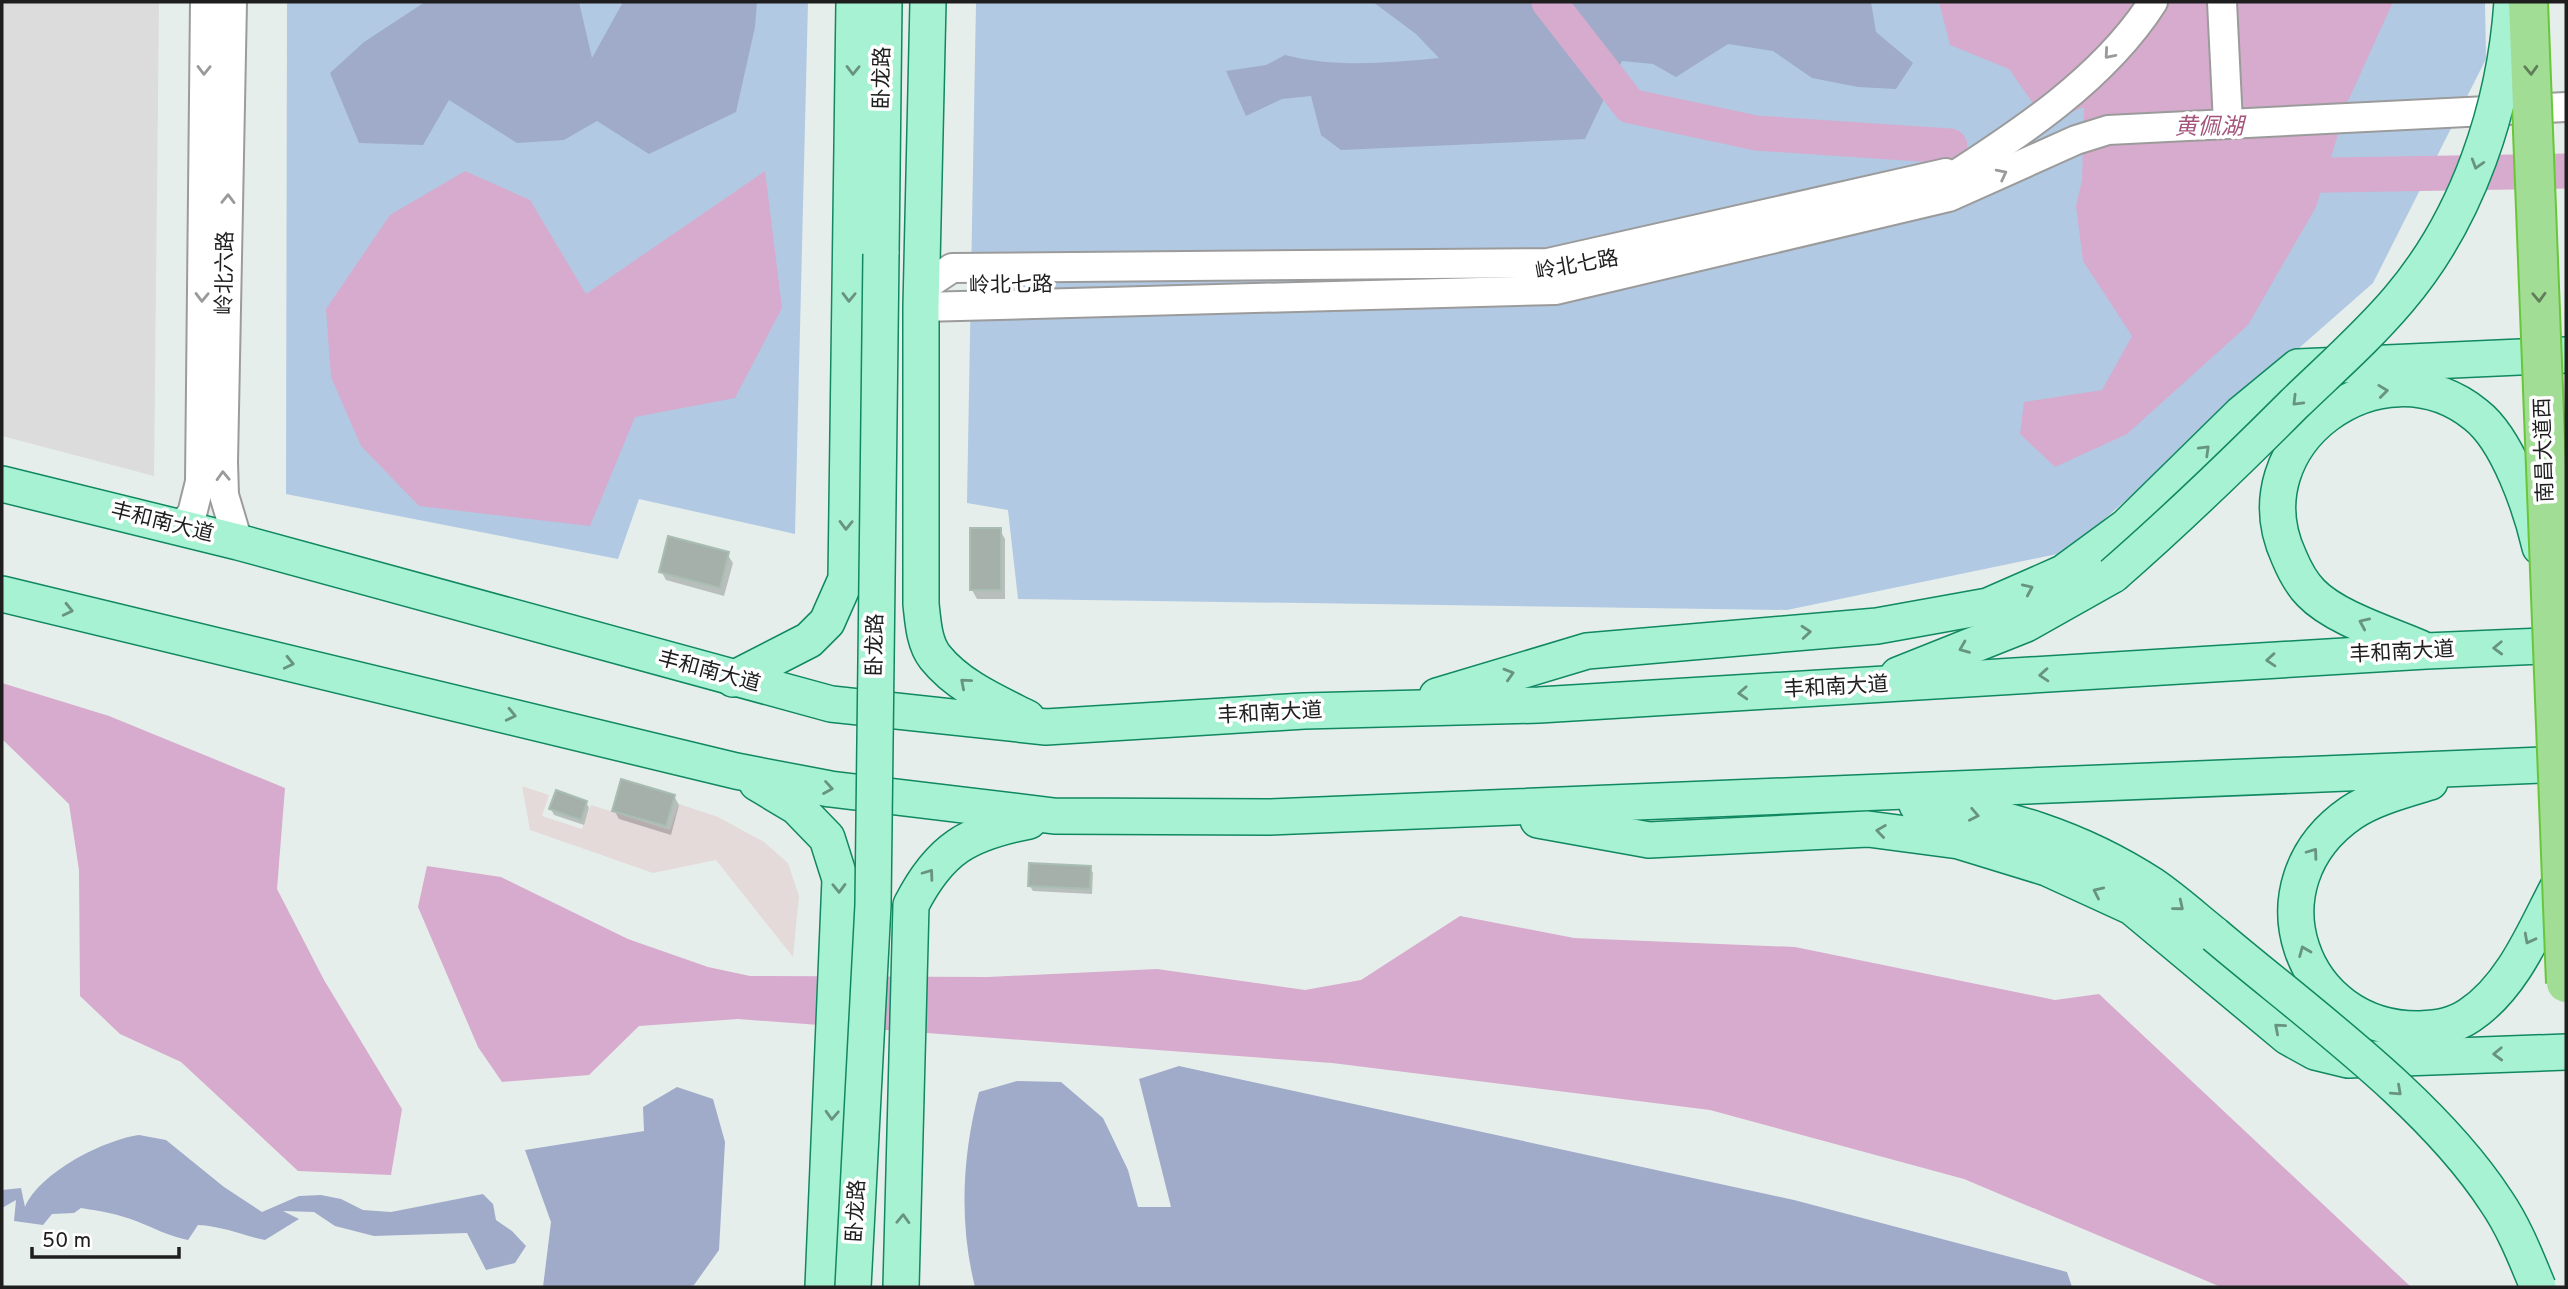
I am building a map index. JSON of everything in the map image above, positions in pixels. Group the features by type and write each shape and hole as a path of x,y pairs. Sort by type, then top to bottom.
{"highway":[{"name":"南昌大道西","path":"2528,2 2566,982"}],"main road":[{"name":"卧龙路","path":"733,679 809,640 827,622 846,579 853,2"},
{"name":"卧龙路","path":"873,1287 891,901 892,254 884,2"},
{"name":"卧龙路","path":"853,1287 873,905 892,254 905,2"},
{"name":"卧龙路","path":"928,2 922,298 921,604 924,634 935,657 974,691 1046,727"},
{"path":"1869,686 2026,624 2113,575 2193,505 2407,288 2444,234 2472,177 2497,96 2512,2"},
{"path":"1396,708 1587,651 1877,626 1988,606 2063,573 2127,526 2241,414 2298,367 2566,355"},
{"path":"2426,651 2346,615 2311,594 2293,567 2279,537 2276,501 2280,475 2291,452 2309,429 2336,408 2366,393 2404,388 2437,393 2477,415 2504,452 2531,507 2551,598"},
{"name":"丰和南大道","path":"2,484 238,541 831,704 1046,727 1396,708 1539,705 2426,651 2566,645"},
{"path":"2,594 736,771 830,789 1054,816 1269,817 2566,764"},
{"path":"2466,769 2383,798 2351,813 2308,858 2297,885 2294,917 2301,948 2316,976 2339,1002 2366,1021 2405,1029 2443,1028 2470,1015 2502,985 2562,879"},
{"name":"卧龙路","path":"736,771 797,807 827,838 840,880 823,1287"},
{"path":"1784,795 1932,806 2049,832 2103,856 2154,886 2365,1062 2430,1121 2466,1159 2498,1203 2538,1287"},
{"path":"1472,808 1649,840 1868,829 1959,841 2047,868 2132,907 2288,1037 2315,1052 2348,1060 2566,1052"},
{"path":"901,1287 911,905 927,873 951,850 990,829 1054,816"}],"street":[{"name":"岭北六路","path":"179,527 192,514 200,482 205,2"},
{"name":"岭北六路","path":"232,2 223,463 224,495 238,541"},
{"path":"922,298 952,268 1548,263 1955,185 2080,85 2153,2"},
{"path":"2222,2 2228,123"},
{"path":"922,298 1556,290 1955,185 2108,130 2566,107"}],"shaded area":[{"path":"2,2 159,2 154,476 2,436"},
{"path":"287,2 808,2 795,534 639,499 618,559 286,494"},
{"path":"425,2 579,2 592,58 623,2 757,2 755,27 736,112 649,154 597,121 564,140 517,143 449,100 423,145 359,143 330,73 364,42"},
{"path":"976,2 2485,2 2486,59 2373,283 2067,552 1787,610 1018,599 1008,510 967,503"},
{"path":"1373,2 1871,2 1876,32 1913,63 1896,89 1858,87 1812,78 1773,51 1728,44 1676,77 1653,64 1622,61 1585,139 1341,150 1321,135 1311,96 1282,99 1246,116 1226,71 1266,65 1285,55 1342,63 1439,58 1416,34"},
{"path":"522,786 549,795 542,816 582,829 591,805 670,830 679,804 718,817 764,842 788,863 799,896 793,957 716,860 653,873 530,830"},
{"path":"1179,1066 1794,1200 2067,1272 2072,1287 975,1287 966,1239 965,1190 969,1141 979,1092 1017,1081 1061,1082 1103,1118 1128,1170 1138,1207 1171,1207 1139,1079"},
{"path":"677,1087 713,1099 725,1142 719,1250 694,1285 686,1287 543,1287 551,1222 525,1150 644,1131 643,1107"},
{"path":"139,1135 166,1140 224,1187 262,1212 299,1196 321,1195 341,1199 363,1210 391,1212 483,1194 493,1204 496,1220 512,1231 526,1246 515,1263 486,1270 467,1233 374,1236 335,1226 314,1212 283,1211 299,1219 265,1240 198,1225 188,1240 95,1210 81,1208 74,1213 52,1214 43,1225 14,1221 16,1200 2,1208 2,1190 21,1188 25,1207 33,1194 58,1170 109,1143"}],"water":[{"name":"黄佩湖","path":"1939,2 2393,2 2348,101 2316,207 2248,325 2127,434 2055,467 2020,434 2024,402 2102,390 2132,336 2083,261 2076,206 2082,180 2084,107 2046,122 2009,69 1950,45"},
{"path":"465,171 530,200 586,294 765,171 782,308 735,398 635,417 590,526 419,506 361,446 331,377 326,309 390,215"},
{"path":"2,683 109,716 285,788 277,889 324,980 402,1109 391,1175 298,1171 181,1062 120,1034 80,996 79,870 69,804 2,739"},
{"path":"427,866 501,877 628,939 708,967 750,976 988,977 1157,969 1305,990 1361,980 1460,916 1574,938 1795,947 2055,1000 2099,994 2411,1287 2221,1287 1964,1179 1710,1110 1332,1063 738,1019 639,1026 589,1075 502,1082 478,1047 418,907"}],"building":[{"path":"970,528 1001,528 1001,590 970,590"},
{"path":"668,536 729,552 720,588 659,572"},
{"path":"621,779 675,795 666,826 612,811"},
{"path":"556,790 587,801 581,820 549,809"},
{"path":"1029,863 1091,866 1090,889 1028,886"}],"waterway":[{"path":"1549,2 1630,106 1756,133 1950,146"},
{"path":"2277,176 2566,171"}]}
